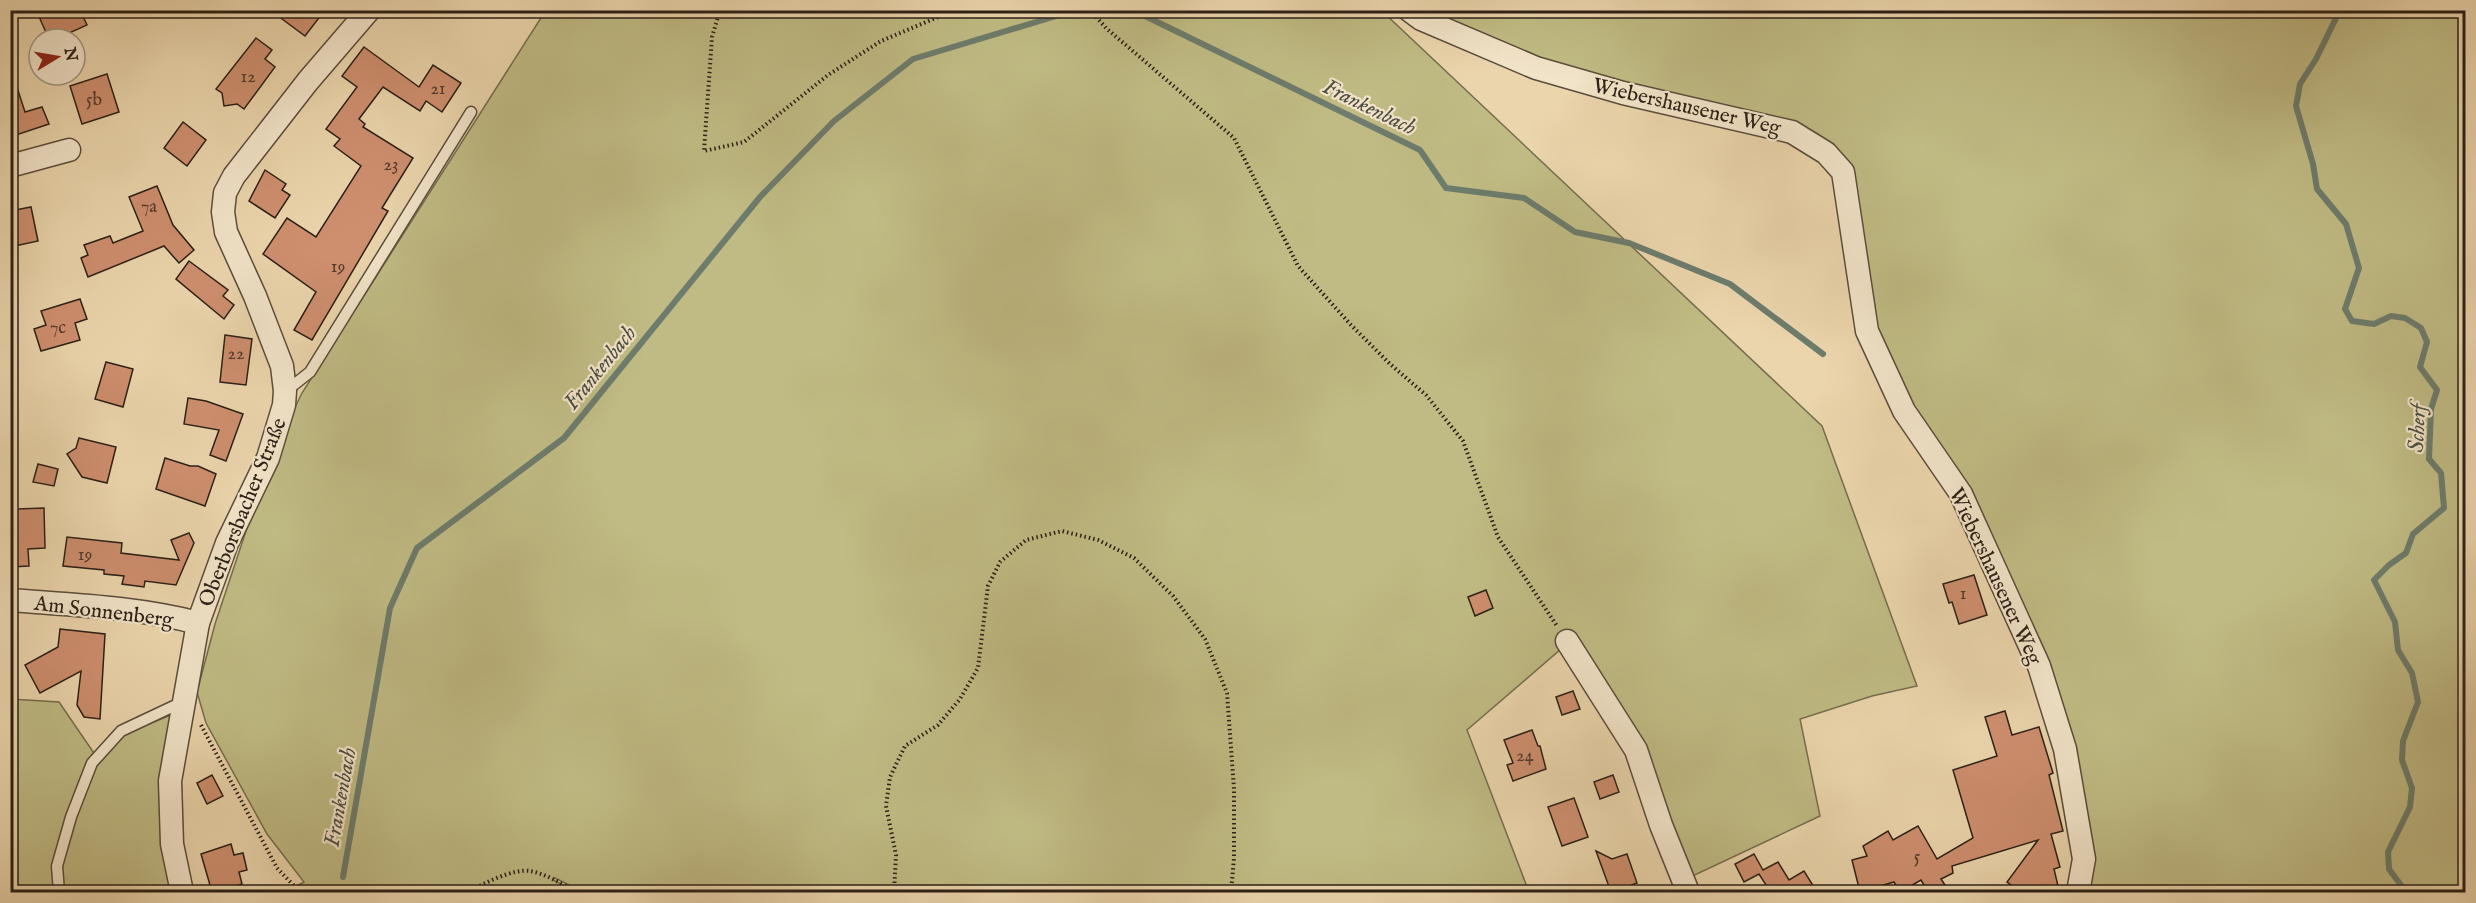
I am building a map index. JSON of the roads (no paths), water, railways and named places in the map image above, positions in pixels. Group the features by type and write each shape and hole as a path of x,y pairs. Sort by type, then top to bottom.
{"street":[{"name":"Oberborsbacher Straße","path":"182,892 172,844 170,781 198,623 227,543 268,458 284,405 285,392 282,366 255,296 226,232 223,212 225,193 234,176 308,81 369,10"},
{"name":"Wiebershausener Weg","path":"1409,10 1421,19 1536,68 1623,93 1792,132 1826,153 1843,172 1867,331 1904,411 1960,494 2039,666 2065,749 2084,859 2078,892"},
{"path":"10,166 69,150"},
{"name":"Am Sonnenberg","path":"10,600 85,606 174,617 198,623"},
{"path":"1567,641 1636,750 1661,825 1688,892"}],"lane":[{"path":"285,392 310,372 471,112"},
{"path":"59,892 57,866 71,817 92,763 121,731 174,706 185,704"}],"waterway":[{"name":"Scherf","path":"2340,10 2316,59 2300,84 2296,106 2313,164 2317,189 2346,224 2359,268 2345,309 2352,321 2374,324 2391,316 2405,318 2421,328 2427,342 2420,367 2437,390 2431,409 2429,459 2441,473 2444,508 2413,534 2406,553 2374,580 2395,622 2398,650 2412,673 2418,702 2403,741 2402,760 2412,788 2410,807 2388,852 2389,869 2406,892"},
{"name":"Frankenbach","path":"343,877 390,608 417,548 564,438 760,197 834,121 913,59 1066,13"},
{"name":"Frankenbach","path":"1145,16 1420,150 1446,188 1524,198 1575,232 1629,243 1730,284 1823,354"}]}
